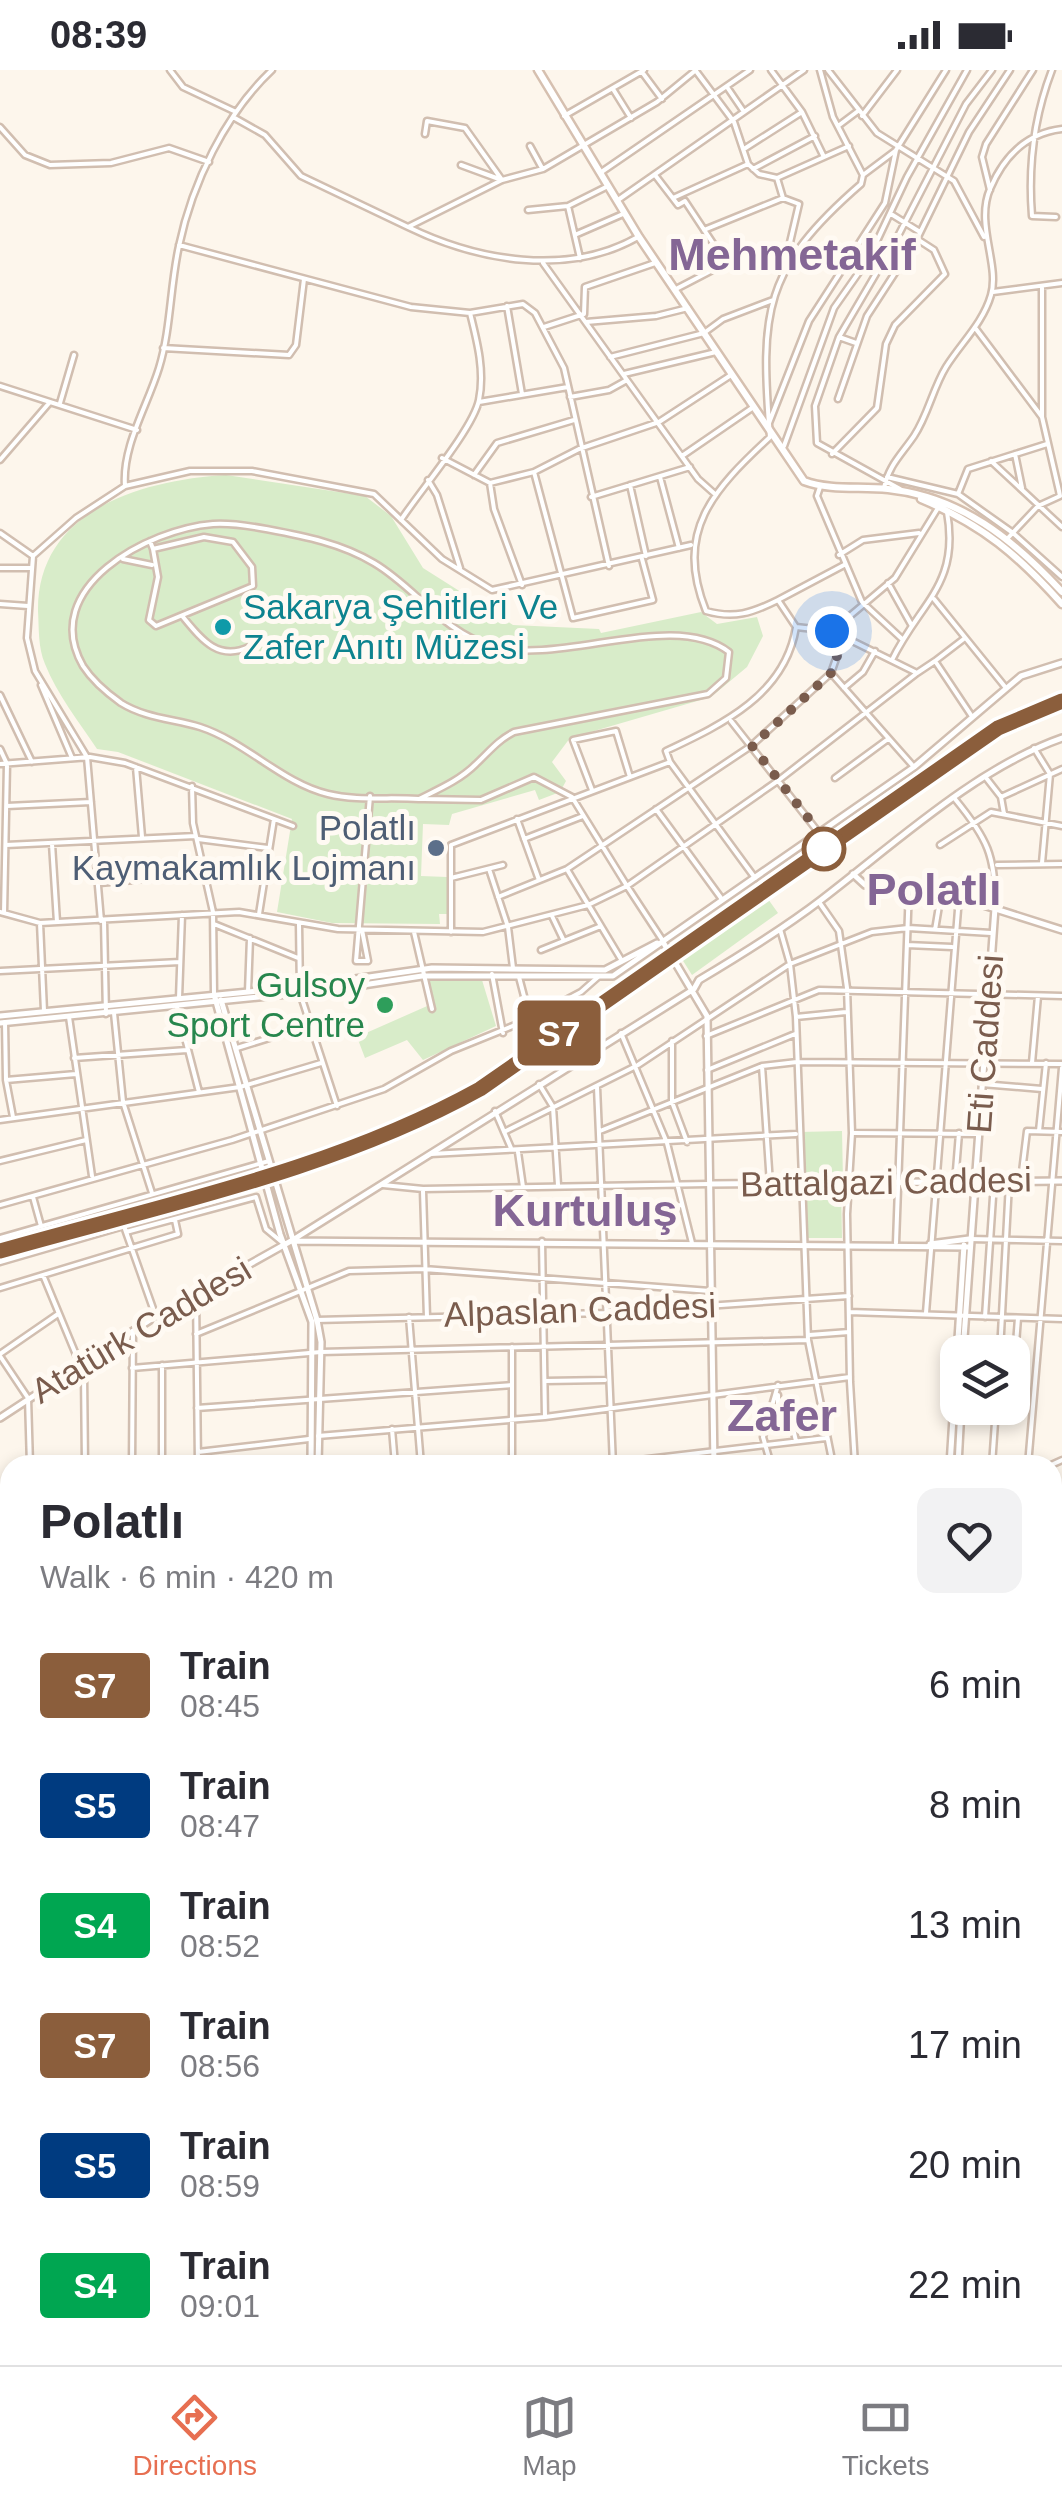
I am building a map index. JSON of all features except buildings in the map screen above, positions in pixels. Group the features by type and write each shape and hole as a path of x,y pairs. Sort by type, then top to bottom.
{"main road":[{"path":"538,70 639,236 770,437 804,482 820,487 886,482 943,506 971,512 1010,536 1062,592"},
{"path":"943,506 988,532 1037,573 1062,604"}],"street":[{"path":"170,70 183,87 265,135 301,176 438,242 543,262 612,252 639,236"},
{"path":"261,70 266,75"},
{"path":"125,486 124,462 163,348 179,245 196,186 235,115 272,70"},
{"path":"408,227 502,180 543,169 662,99 696,70 734,122 748,164 754,169 777,178 849,146"},
{"path":"600,174 750,70"},
{"path":"771,70 802,112 823,156"},
{"path":"618,200 804,70"},
{"path":"820,70 838,126 863,174"},
{"path":"828,70 860,114 898,148 946,173 973,212 986,244"},
{"path":"838,126 860,114 897,70"},
{"path":"769,423 784,396 810,321 886,203 898,148 945,73 934,70"},
{"path":"782,452 834,308 869,258 917,158 966,70"},
{"path":"992,70 931,166 904,223 839,336 815,406 813,435 832,454 886,482 958,494 1062,577"},
{"path":"838,399 867,316 917,240 946,173 1010,70"},
{"path":"886,482 915,435 946,367 976,328 993,292 986,244 990,190 982,157 986,144 1032,70"},
{"path":"1052,70 1035,115 1029,184 1032,216 1056,217"},
{"path":"564,116 643,71 662,99"},
{"path":"727,87 745,114"},
{"path":"612,89 631,118"},
{"path":"744,149 802,112"},
{"path":"425,134 428,120 465,128 502,180"},
{"path":"0,127 25,155 50,165 111,163 169,148 209,162"},
{"path":"990,190 1022,142 1036,133 1062,129"},
{"path":"754,169 815,136"},
{"path":"530,146 543,169"},
{"path":"676,289 726,263 791,251 812,226 860,184 863,174 898,148"},
{"path":"673,198 748,164"},
{"path":"462,165 502,180"},
{"path":"655,175 678,205 684,201 726,263"},
{"path":"777,178 783,198"},
{"path":"528,210 568,206 608,186"},
{"path":"704,230 783,198 798,204 791,251 774,300 766,379 770,437 729,475 692,545 706,612 726,617 750,614 844,565"},
{"path":"568,206 580,258"},
{"path":"577,234 625,213"},
{"path":"891,214 920,232"},
{"path":"832,454 877,408 886,344 895,324 945,274 934,250 917,240"},
{"path":"179,245 410,307 470,313 524,304 544,327 564,368 579,449 609,566"},
{"path":"543,262 690,468 716,495"},
{"path":"583,315 585,287 657,262"},
{"path":"163,348 288,355 296,345 304,278"},
{"path":"993,292 1062,283"},
{"path":"1010,536 1038,506 1060,496 1060,482 1042,417 1042,287"},
{"path":"610,357 704,333 723,319 774,300"},
{"path":"507,306 522,394"},
{"path":"586,322 656,316 688,308"},
{"path":"401,520 464,431 479,402 480,352 470,313"},
{"path":"544,327 583,315"},
{"path":"976,328 1042,417"},
{"path":"839,336 856,343"},
{"path":"570,397 609,390 626,377 716,352"},
{"path":"59,405 74,355"},
{"path":"442,458 490,483 534,472 579,449 659,422 730,375"},
{"path":"0,386 137,430"},
{"path":"479,402 568,387"},
{"path":"0,460 50,402"},
{"path":"682,456 752,408"},
{"path":"474,475 498,443 574,420"},
{"path":"958,494 968,469 1048,444"},
{"path":"1015,454 1022,491"},
{"path":"991,461 1062,527"},
{"path":"591,497 690,468"},
{"path":"72,758 35,671 28,638 33,556 76,518 125,486 190,470 252,471 374,494 442,559 492,590 692,545"},
{"path":"534,472 573,618 653,600 630,486"},
{"path":"660,476 679,548"},
{"path":"428,480 460,559 460,569"},
{"path":"490,483 494,509 522,585"},
{"path":"820,487 817,496 839,556 862,602 902,639"},
{"path":"832,631 888,583 912,555 920,533 943,506"},
{"path":"892,660 902,639 934,600 950,559 953,538 943,506"},
{"path":"419,799 452,782 478,763 492,744 514,732 708,694 726,678 729,652 716,642 686,636 581,648 491,646 451,626 377,564 340,545 214,524 150,541 90,582 73,630 84,667 100,686 140,712 203,728 327,794 419,799 481,800 534,777 572,797 707,1016 713,1455"},
{"path":"0,533 33,556"},
{"path":"839,556 863,540 920,533"},
{"path":"150,541 157,591 149,620 156,626 253,586 252,567 233,542 220,538 176,541 153,549"},
{"path":"119,559 150,562 156,570"},
{"path":"0,568 31,568"},
{"path":"888,583 912,626"},
{"path":"755,878 666,752 747,710 792,654 796,627 778,600"},
{"path":"934,600 1006,688"},
{"path":"0,604 28,606"},
{"path":"183,617 213,649 233,654 249,648"},
{"path":"796,627 832,631 917,673"},
{"path":"498,897 568,869 752,746 831,673 844,636"},
{"path":"0,749 8,764 2,913 40,923 214,912 259,914 299,924 362,930 451,932 508,927 588,905 627,886 779,780 966,638"},
{"path":"844,688 862,672 875,651"},
{"path":"934,661 971,714"},
{"path":"423,972 613,976 914,767 971,714 1006,688 1040,667 1062,663"},
{"path":"35,671 87,757 103,921 106,1014"},
{"path":"831,673 914,767"},
{"path":"0,696 32,762"},
{"path":"730,721 819,832"},
{"path":"593,791 573,740 616,731 630,778"},
{"path":"836,778 888,738"},
{"name":"Atatürk Caddesi","path":"0,1418 133,1331 287,1242 694,990 700,980 819,902 955,799 1034,748 1062,738"},
{"path":"1034,748 1050,774 1042,863"},
{"path":"0,764 87,757 136,767 292,826"},
{"path":"451,932 451,845 670,762"},
{"path":"136,767 142,837"},
{"path":"1001,798 1062,770"},
{"path":"987,779 1001,798 1004,814"},
{"path":"192,786 197,837 214,912 217,999 287,1242 314,1321 318,1353 315,1455"},
{"path":"362,930 368,961 356,960 362,930 370,796"},
{"path":"955,799 973,821 996,865 994,908"},
{"path":"7,806 92,802"},
{"path":"656,809 722,900"},
{"path":"940,845 991,812 1062,826"},
{"path":"524,838 582,816"},
{"path":"517,819 539,880"},
{"path":"259,914 274,820"},
{"path":"6,845 197,837 269,848"},
{"path":"52,844 57,922"},
{"path":"996,865 1062,864"},
{"path":"451,878 503,865"},
{"path":"489,869 508,927 513,968"},
{"path":"568,869 622,961"},
{"path":"99,883 206,874 264,880"},
{"path":"853,874 865,885 909,887 959,897 1062,930"},
{"path":"896,1244 909,887"},
{"path":"926,1314 959,897"},
{"path":"819,902 842,943 846,988 852,1134 848,1243 854,1455"},
{"path":"934,930 939,906"},
{"name":"Eti Caddesi","path":"951,1455 994,908"},
{"path":"179,998 182,915"},
{"path":"552,916 564,941"},
{"path":"40,923 44,1011"},
{"path":"214,924 299,958"},
{"path":"299,924 300,990 308,1026 336,1106"},
{"path":"540,950 601,926"},
{"path":"780,928 790,964 796,1017 808,1338 831,1455"},
{"path":"504,1132 638,1065 790,964 872,932 908,928 993,933"},
{"path":"414,932 432,1008"},
{"path":"248,992 250,938"},
{"path":"2,1020 44,1011 179,998 217,999 423,972 491,968 606,970 663,942"},
{"path":"906,945 954,948"},
{"path":"0,971 180,962"},
{"path":"491,968 503,1033"},
{"path":"519,977 530,1019"},
{"path":"0,1205 258,1132 384,1089 451,1050 503,1033 530,1019 581,992 598,977"},
{"path":"706,1036 794,997 846,988 1062,996"},
{"path":"2,1020 106,1014 248,992 300,990"},
{"path":"1032,1063 1038,996"},
{"path":"217,999 237,1048 244,1085"},
{"path":"177,1006 198,1092"},
{"path":"796,1017 847,1012"},
{"path":"114,1013 123,1102 152,1194"},
{"path":"69,1017 92,1177"},
{"path":"2,1020 13,1117"},
{"path":"237,1048 308,1026"},
{"path":"621,1032 668,1143 692,1242"},
{"path":"707,1070 796,1034"},
{"path":"672,1041 672,1102 687,1142"},
{"path":"74,1058 187,1050"},
{"path":"600,1130 762,1066 903,1061 1062,1066 1029,1455"},
{"path":"0,1120 244,1085 320,1063"},
{"path":"1039,1130 1046,1063"},
{"path":"762,1066 770,1184"},
{"path":"6,1080 76,1074"},
{"path":"539,1084 553,1107 558,1187"},
{"path":"982,1084 1044,1089"},
{"path":"597,1087 612,1455"},
{"path":"494,1111 515,1150 523,1187"},
{"path":"1021,1180 1027,1131 1059,1132"},
{"path":"955,1183 959,1133"},
{"path":"426,1154 798,1134"},
{"path":"852,1134 979,1134"},
{"path":"0,1161 86,1140"},
{"path":"0,1238 266,1162"},
{"name":"Battalgazi Caddesi","path":"710,1184 1062,1180"},
{"path":"1002,1335 1009,1181"},
{"path":"985,1316 994,1182"},
{"path":"379,1185 423,1189 710,1184"},
{"path":"423,1189 426,1316"},
{"path":"32,1196 42,1226"},
{"path":"126,1232 256,1197 266,1229 287,1242 848,1243 966,1247"},
{"path":"602,1207 683,1205"},
{"path":"0,1288 178,1234 175,1219"},
{"path":"0,1262 124,1226 156,1317"},
{"path":"930,1244 969,1239 1062,1241"},
{"path":"542,1242 545,1417"},
{"path":"196,1334 349,1271 424,1269 710,1291"},
{"path":"42,1275 84,1374 85,1455"},
{"path":"196,1294 198,1452 392,1428 545,1417 850,1377"},
{"name":"Alpaslan Caddesi","path":"314,1321 606,1314 849,1296"},
{"path":"849,1312 1062,1319"},
{"path":"30,1455 28,1398 0,1355 58,1314"},
{"name":"Eti Caddesi","path":"961,1315 963,1335"},
{"path":"409,1317 420,1455"},
{"path":"1017,1335 1018,1318"},
{"path":"132,1455 133,1331"},
{"path":"132,1368 318,1353 712,1344 850,1332"},
{"path":"512,1347 512,1455"},
{"path":"162,1365 162,1455"},
{"path":"545,1381 607,1380"},
{"path":"198,1408 317,1396 512,1385"},
{"path":"778,1385 778,1408 790,1412 796,1442"},
{"path":"770,1455 763,1437 778,1385"},
{"path":"959,1455 960,1425"},
{"path":"993,1455 995,1425"},
{"path":"392,1428 393,1455"},
{"path":"688,1455 827,1438"}],"green space":[{"path":"226,475 365,496 391,516 423,568 513,625 599,629 601,633 701,612 717,624 757,617 763,636 747,667 711,697 570,738 552,762 566,781 560,792 539,800 535,790 452,814 449,825 423,824 421,876 447,877 447,914 439,914 440,924 332,923 277,912 292,819 118,752 97,749 56,686 40,645 42,576 55,548 75,525 100,507 129,494 161,484"},
{"path":"768,899 778,913 692,975 680,956"},
{"path":"427,980 482,980 496,1026 423,1060 407,1040 365,1058 357,1037 434,1003"},
{"path":"842,1131 843,1180 802,1181 800,1132"},
{"path":"804,1187 841,1187 842,1238 806,1238"}],"railway":[{"path":"0,1251 305,1164 423,1117 479,1089 998,729 1062,701"}],"train":[{"name":"S7","path":"0,1251 343,1152 442,1110 480,1089 998,728 1062,701"}],"place":[{"name":"Sakarya Şehitleri Ve Zafer Anıtı Müzesi","path":"223,627"},
{"name":"Polatlı Kaymakamlık Lojmanı","path":"436,848"},
{"name":"Gulsoy Sport Centre","path":"385,1005"}],"district":[{"name":"Mehmetakif","path":"792,254"},
{"name":"Polatlı","path":"934,889"},
{"name":"Kurtuluş","path":"585,1210"},
{"name":"Zafer","path":"782,1415"}],"route":[{"path":"824,849 819,832 752,746 831,673 844,636 832,631"}]}
